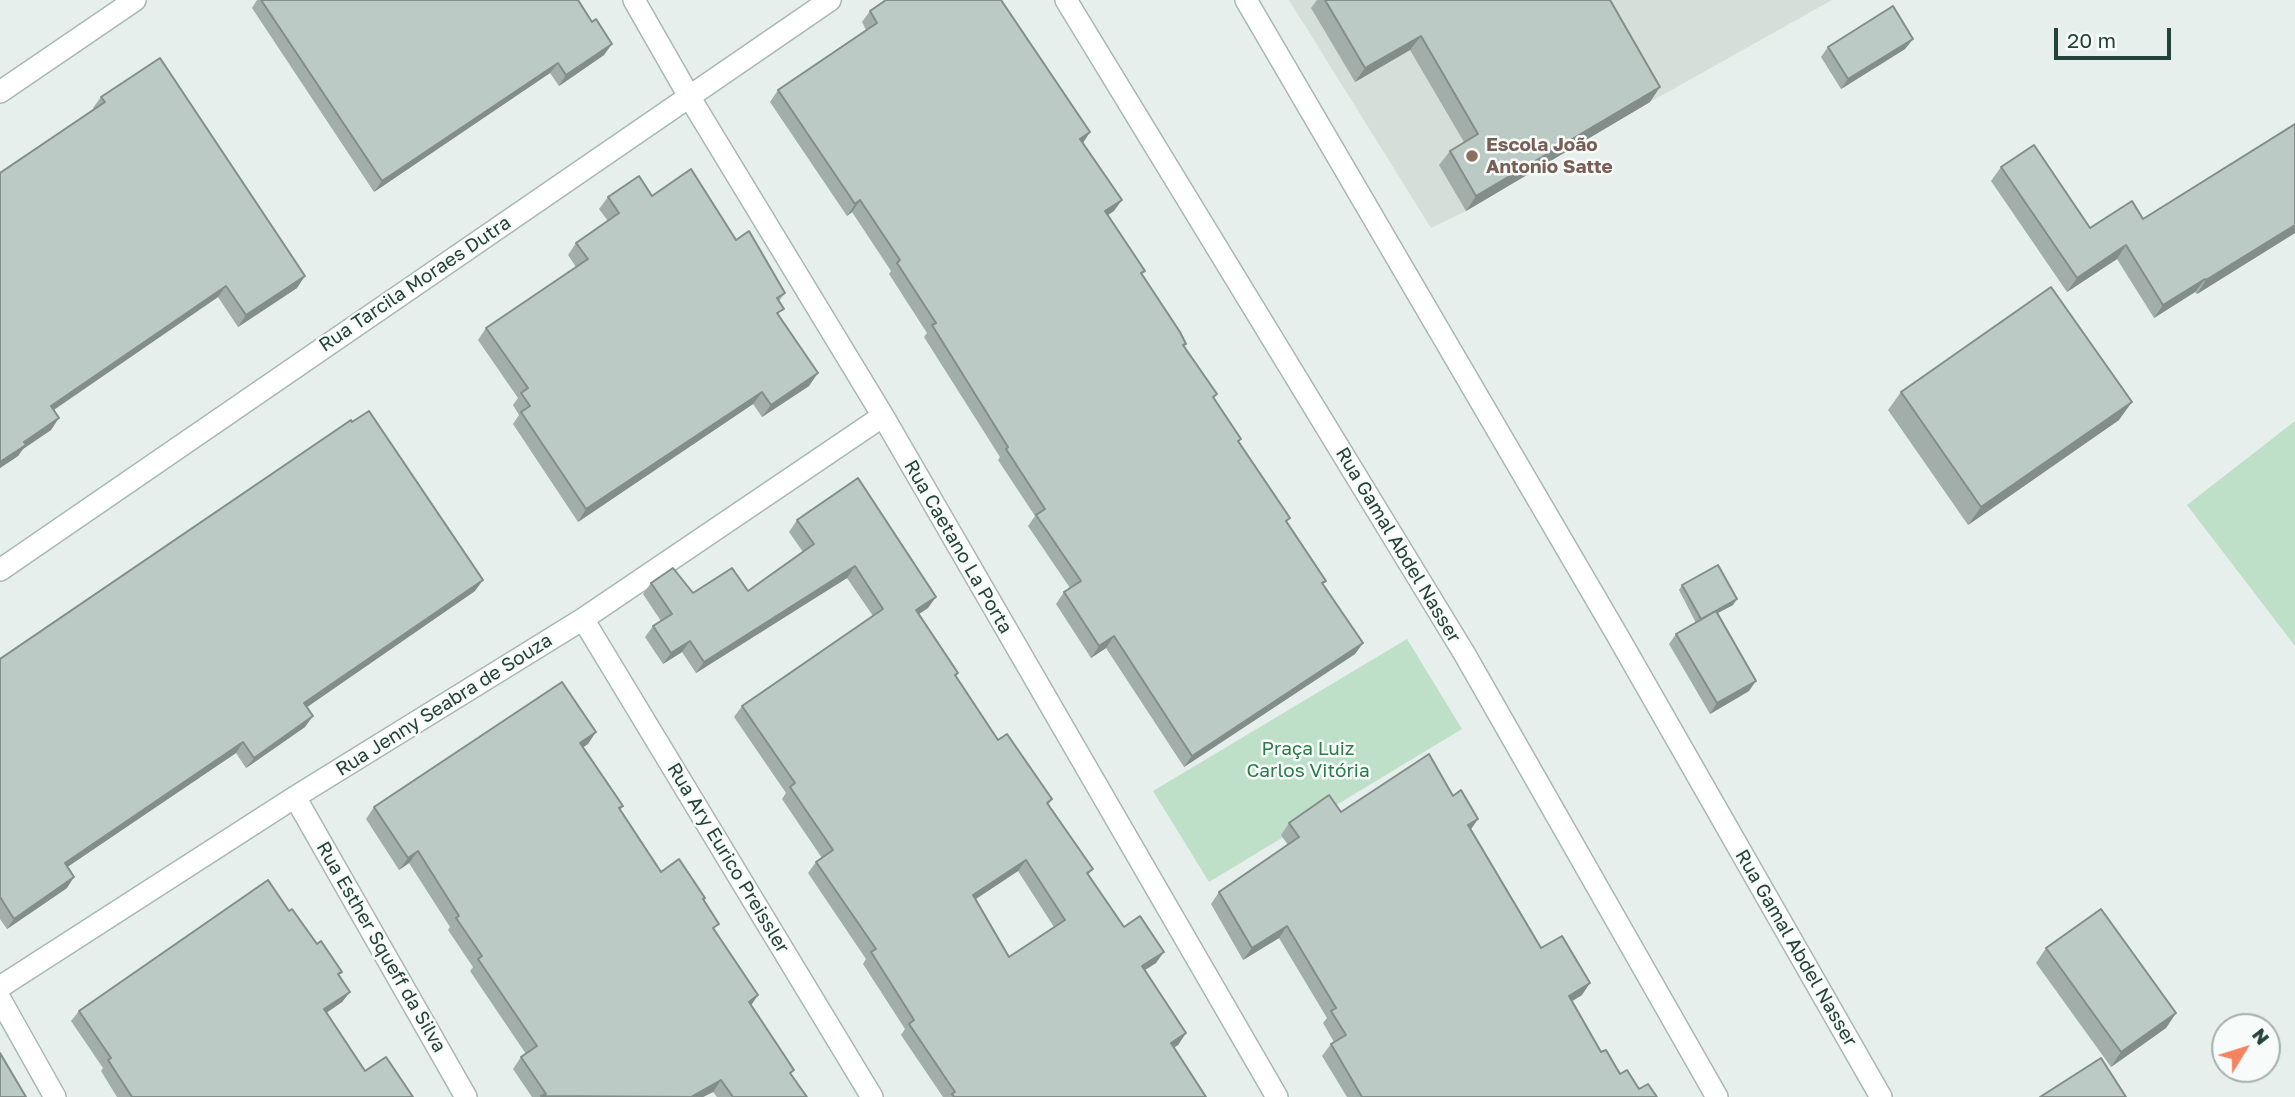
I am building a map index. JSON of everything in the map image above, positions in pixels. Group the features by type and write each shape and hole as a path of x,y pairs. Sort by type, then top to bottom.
{"street":[{"path":"0,92 135,0"},
{"name":"Rua Caetano La Porta","path":"634,0 690,98 883,416 1277,1097"},
{"name":"Rua Tarcila Moraes Dutra","path":"0,569 830,0"},
{"name":"Rua Gamal Abdel Nasser","path":"1066,0 1464,653 1717,1097"},
{"name":"Rua Gamal Abdel Nasser","path":"1246,0 1616,633 1881,1097"},
{"name":"Rua Jenny Seabra de Souza","path":"0,987 295,797 583,619 883,416"},
{"name":"Rua Ary Eurico Preissler","path":"583,619 872,1097"},
{"name":"Rua Esther Squeff da Silva","path":"295,797 466,1097"},
{"path":"0,999 55,1097"}],"shaded area":[{"name":"Escola João Antonio Satte","path":"1289,0 1832,0 1650,102 1466,211 1431,228"}],"green space":[{"path":"2295,421 2295,646 2187,505"},
{"name":"Praça Luiz Carlos Vitória","path":"1407,639 1462,729 1209,882 1153,791"}],"building":[{"path":"261,0 578,0 592,22 596,19 612,44 566,75 558,63 382,181"},
{"path":"886,0 1001,0 1090,132 1080,139 1122,200 1105,211 1145,271 1141,273 1180,332 1186,344 1183,345 1217,394 1213,397 1241,439 1238,441 1290,518 1286,521 1326,581 1322,583 1363,643 1192,756 1114,636 1099,646 1064,592 1081,581 1036,515 1045,509 932,325 936,323 897,263 900,260 860,200 855,204 778,90 877,23 870,11"},
{"path":"1325,0 1610,0 1660,87 1476,196 1450,151 1478,134 1421,36 1365,68"},
{"path":"1893,6 1913,39 1848,79 1828,47"},
{"path":"160,58 305,276 246,315 226,286 51,406 59,418 0,462 0,173 105,102 101,97"},
{"path":"2295,124 2295,225 2163,305 2126,245 2077,278 2001,167 2034,145 2090,228 2132,201 2143,219"},
{"path":"691,169 736,240 749,231 785,293 777,298 784,309 777,313 818,373 771,405 762,392 586,509 521,412 530,406 521,393 528,388 486,328 588,259 576,243 619,213 608,197 639,176 652,196"},
{"path":"2051,287 2132,402 1981,507 1901,392"},
{"path":"369,411 483,580 304,703 313,716 254,758 243,742 65,863 74,877 14,919 0,897 0,659 351,420 352,422"},
{"path":"858,478 936,597 916,610 958,673 955,675 998,740 1007,734 1052,799 1047,803 1093,869 1087,873 1124,927 1140,916 1164,952 1142,966 1186,1033 1171,1043 1206,1097 954,1097 952,1094 955,1092 909,1024 914,1020 871,952 876,949 816,862 833,850 790,787 795,783 742,706 883,609 855,566 704,662 690,641 671,653 653,626 672,614 651,583 673,568 693,593 732,568 748,591 814,544 797,520","holes":["1026,860 1065,920 1009,957 973,895"]},
{"path":"1718,565 1737,599 1701,619 1682,585"},
{"path":"1716,611 1756,681 1717,703 1676,634"},
{"path":"562,682 596,732 580,743 623,806 619,808 661,872 679,859 705,898 703,899 719,924 713,928 758,995 749,1002 794,1070 790,1073 807,1097 733,1097 721,1080 691,1097 541,1096 546,1094 521,1057 537,1046 478,959 482,956 456,918 459,916 418,851 408,858 374,807"},
{"path":"1429,754 1453,796 1461,790 1478,819 1468,825 1541,948 1562,936 1590,983 1569,996 1601,1052 1606,1050 1620,1074 1627,1070 1639,1089 1648,1084 1657,1097 1362,1097 1331,1044 1346,1035 1331,1011 1336,1008 1287,926 1252,948 1219,892 1299,837 1289,823 1329,795 1341,812"},
{"path":"268,880 289,911 292,909 317,944 321,941 342,972 338,974 350,992 324,1009 365,1071 386,1057 413,1097 132,1097 108,1060 111,1058 79,1011"},
{"path":"2101,909 2176,1013 2121,1052 2046,948"},
{"path":"0,1053 26,1097 0,1097"},
{"path":"2101,1058 2126,1097 2040,1097"}],"place":[{"name":"Escola João Antonio Satte","path":"1472,156"}]}
